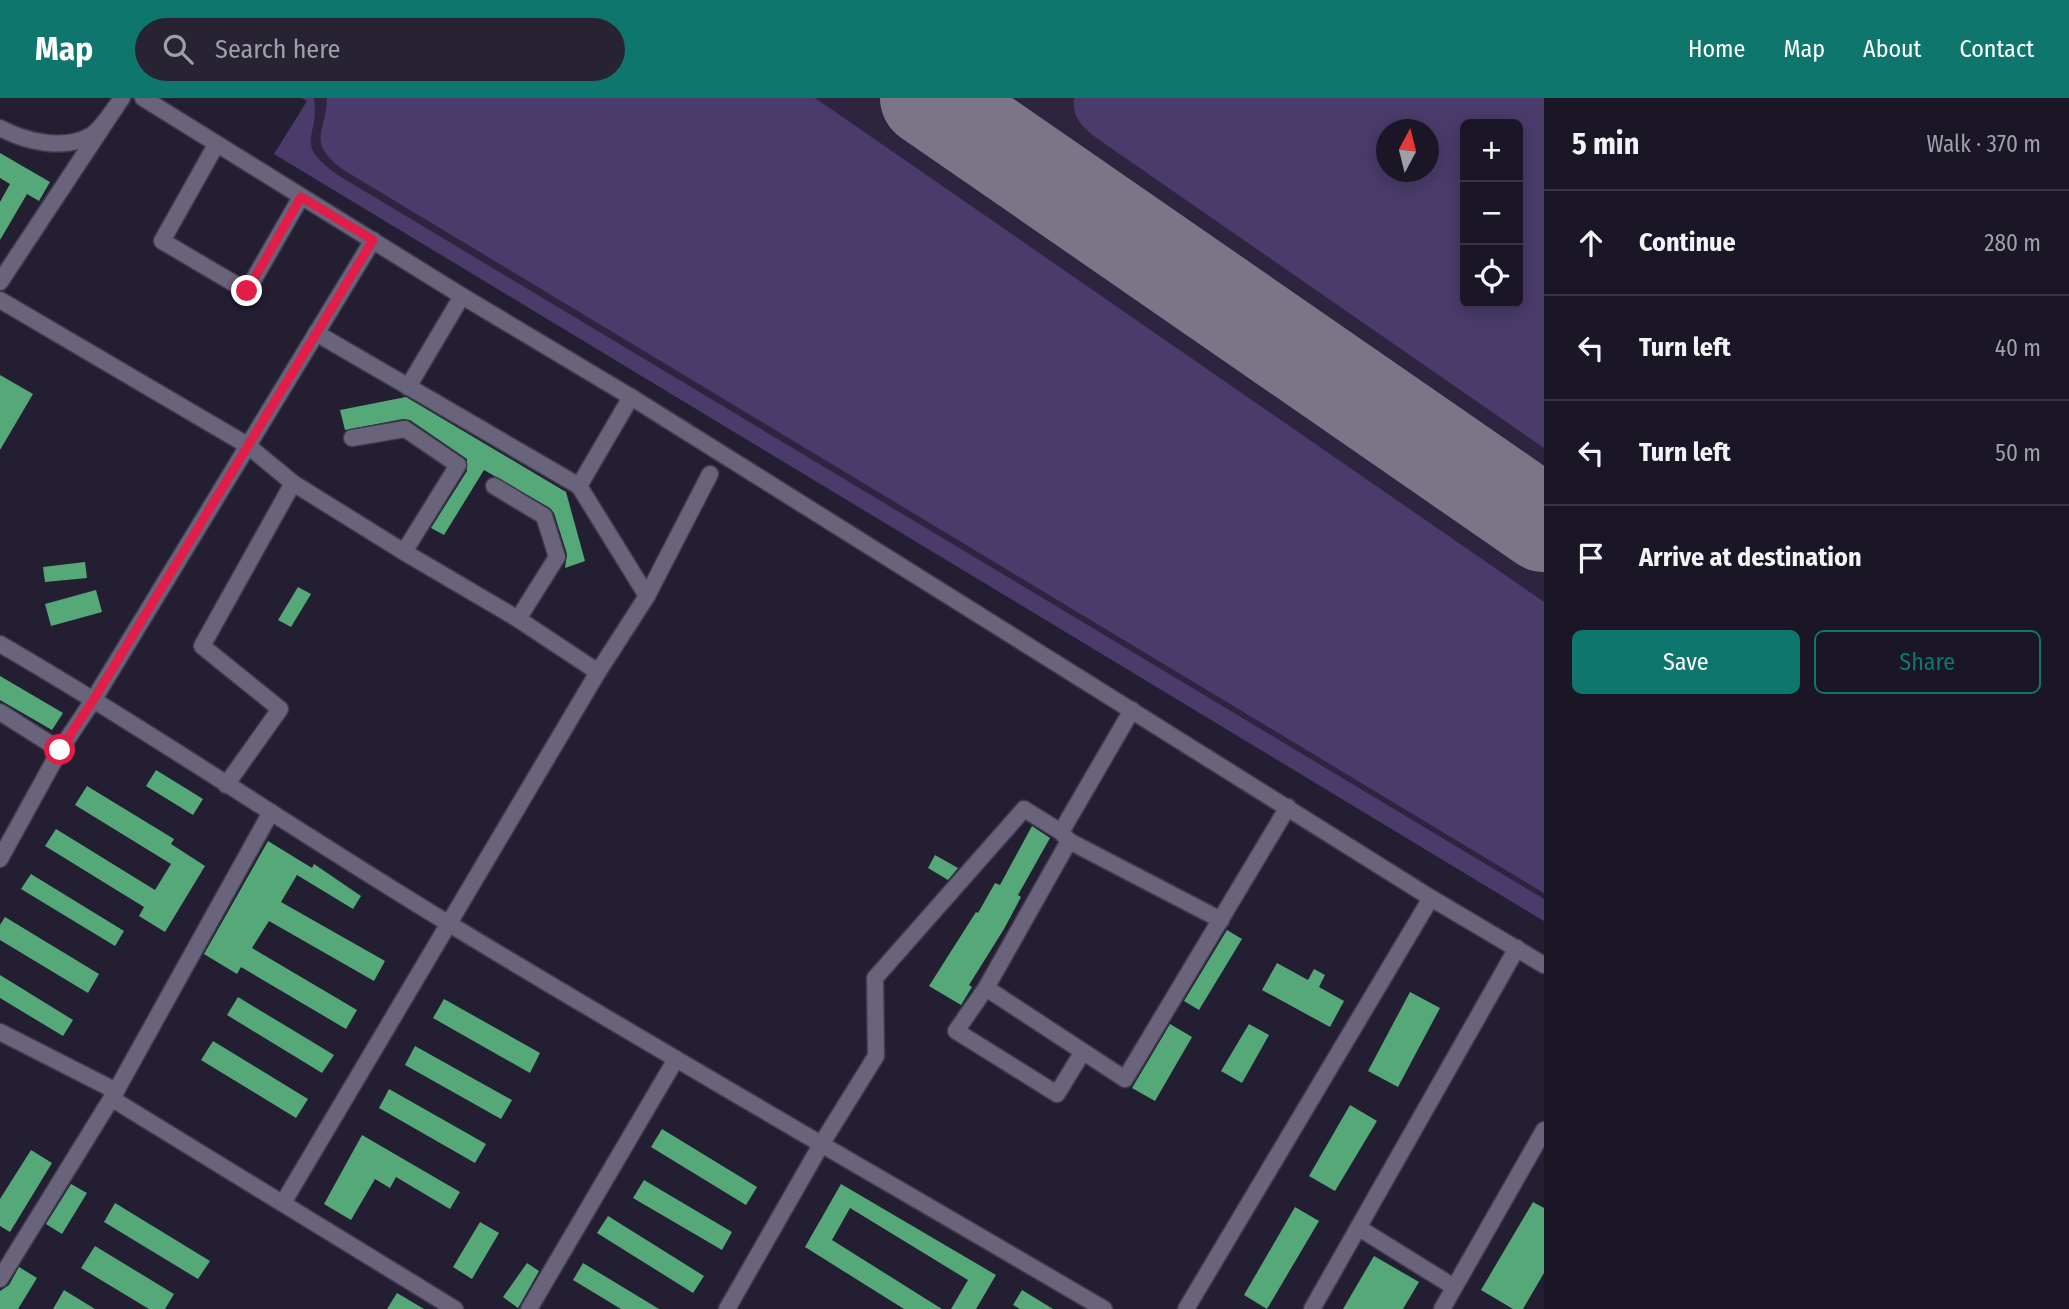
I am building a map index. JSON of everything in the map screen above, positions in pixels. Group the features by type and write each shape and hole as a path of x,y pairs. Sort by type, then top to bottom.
{"street":[{"path":"143,98 462,296 631,397 1431,898 1544,965"},
{"path":"0,128 17,137 57,145 91,136 118,103"},
{"path":"0,282 118,103"},
{"path":"216,145 162,241 247,291 301,197"},
{"path":"0,859 60,750 94,699 373,240"},
{"path":"408,387 462,296"},
{"path":"0,300 247,445 293,483 518,619 598,672"},
{"path":"316,333 579,486 647,596"},
{"path":"579,486 631,397"},
{"path":"352,438 405,429 458,465 404,552"},
{"path":"282,1203 598,672 647,596 710,474"},
{"path":"226,785 280,709 202,646 293,483"},
{"path":"494,486 544,516 558,557 518,619"},
{"path":"0,644 94,699 449,924 1104,1309"},
{"path":"1082,1053 1057,1094 956,1031 986,988 1132,710"},
{"path":"0,712 60,750"},
{"path":"986,988 1125,1079 1287,807"},
{"path":"727,1309 876,1055 875,978 1024,808 1065,837 1221,920"},
{"path":"0,1279 116,1091 271,812"},
{"path":"1186,1309 1431,898"},
{"path":"1312,1309 1517,948"},
{"path":"0,1032 116,1091"},
{"path":"529,1309 676,1059"},
{"path":"116,1091 114,1100 455,1309"},
{"path":"1442,1309 1544,1130"},
{"path":"1359,1228 1454,1287"}],"shaded area":[{"path":"302,98 1544,98 1544,921 274,154 307,101"},
{"path":"302,98 314,98 311,146 323,163 336,174 1544,899 1544,921 274,154 307,101"},
{"path":"327,98 815,98 1544,602 1544,893 342,169 324,151 321,144"},
{"path":"1074,98 1544,98 1544,448 1098,139 1080,122 1075,112"}],"building":[{"path":"0,153 50,182 39,201 27,194 0,240 0,202 10,184 0,178"},
{"path":"0,375 33,394 0,450"},
{"path":"406,397 566,492 585,561 565,568 567,554 550,508 484,470 444,535 431,528 467,471 467,459 410,420 345,430 340,410"},
{"path":"85,562 87,578 45,582 43,567"},
{"path":"298,587 311,594 291,627 278,620"},
{"path":"96,590 102,612 51,626 45,604"},
{"path":"0,676 63,713 52,730 0,700"},
{"path":"156,770 203,799 193,815 146,786"},
{"path":"87,786 174,839 171,844 205,866 165,932 139,916 144,907 45,846 56,829 155,890 171,864 75,805"},
{"path":"1032,826 1050,838 1018,895 1021,897 1004,929 969,985 972,987 961,1005 929,986 995,883 1000,885"},
{"path":"268,841 312,868 314,864 361,896 353,909 297,875 281,902 385,961 374,981 269,921 252,948 357,1010 346,1029 241,967 237,974 204,954"},
{"path":"935,855 958,868 948,880 928,868"},
{"path":"31,874 124,931 115,946 21,889"},
{"path":"5,917 99,974 88,993 0,940 0,925"},
{"path":"1227,930 1242,939 1199,1010 1184,1001"},
{"path":"1277,963 1308,980 1314,969 1325,975 1319,987 1344,1001 1330,1027 1262,990"},
{"path":"0,975 73,1020 63,1036 0,998"},
{"path":"1410,992 1440,1008 1398,1087 1368,1071"},
{"path":"238,997 334,1055 322,1073 227,1015"},
{"path":"444,999 540,1053 530,1073 433,1018"},
{"path":"1170,1024 1192,1037 1155,1101 1132,1088"},
{"path":"1249,1024 1269,1035 1242,1083 1221,1071"},
{"path":"213,1041 308,1099 296,1118 201,1060"},
{"path":"415,1046 512,1100 501,1119 405,1065"},
{"path":"389,1089 486,1144 475,1163 379,1108"},
{"path":"1350,1105 1377,1121 1335,1191 1309,1176"},
{"path":"662,1129 757,1187 746,1205 651,1147"},
{"path":"362,1135 460,1192 450,1209 396,1177 390,1188 375,1179 351,1220 324,1204"},
{"path":"31,1150 52,1163 10,1232 0,1226 0,1199"},
{"path":"644,1180 732,1232 722,1250 633,1198"},
{"path":"71,1184 87,1193 62,1234 46,1224"},
{"path":"841,1184 996,1275 976,1309 951,1309 968,1280 850,1208 832,1240 942,1309 904,1309 805,1247"},
{"path":"1533,1202 1544,1208 1544,1273 1523,1309 1513,1309 1481,1290"},
{"path":"115,1203 210,1261 198,1279 104,1222"},
{"path":"1295,1207 1319,1221 1267,1309 1244,1295"},
{"path":"608,1216 704,1276 693,1293 597,1233"},
{"path":"480,1222 499,1233 472,1279 453,1267"},
{"path":"95,1246 174,1294 165,1309 149,1309 81,1268"},
{"path":"1374,1256 1419,1282 1403,1309 1343,1309"},
{"path":"527,1263 539,1271 518,1308 503,1297"},
{"path":"583,1263 659,1309 621,1309 573,1280"},
{"path":"19,1267 37,1278 18,1309 0,1309 0,1291 9,1285"},
{"path":"64,1290 95,1309 53,1309"},
{"path":"1022,1290 1053,1309 1020,1309 1013,1305"},
{"path":"397,1293 424,1309 387,1309"}],"runway":[{"path":"928,98 1544,524"}],"route":[{"path":"60,750 94,699 373,240 301,197 247,291"}]}
